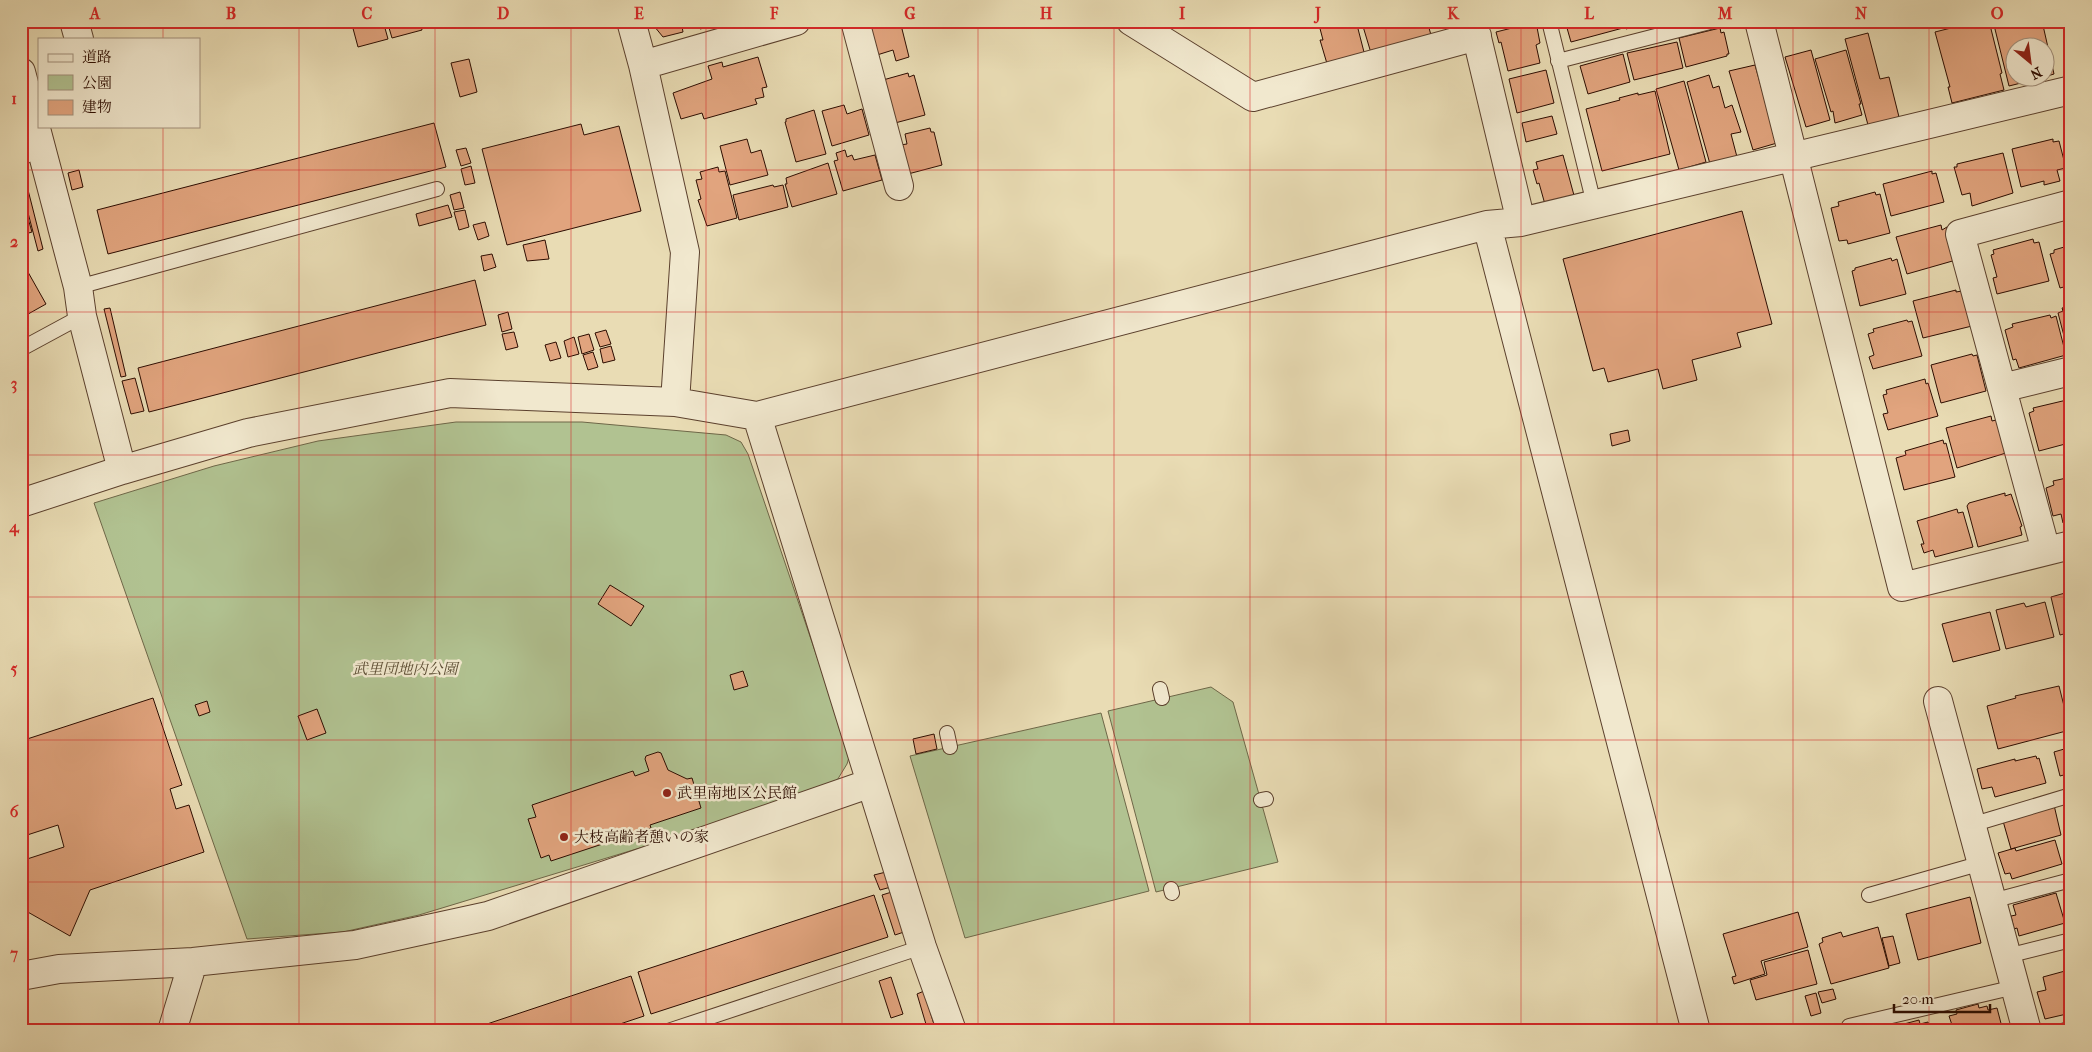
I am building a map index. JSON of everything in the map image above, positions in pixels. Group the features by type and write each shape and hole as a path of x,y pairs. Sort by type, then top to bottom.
{"street":[{"path":"74,21 79,38"},
{"path":"631,21 643,65 685,252 675,402"},
{"path":"643,65 796,21"},
{"path":"855,21 899,186"},
{"path":"1131,21 1253,97 1475,29 1521,222"},
{"path":"1760,21 1902,587 2058,548 2002,388 1960,234 2071,204"},
{"path":"21,72 31,153 78,287 82,316 122,470"},
{"path":"21,503 122,470 248,433 450,393 675,402 756,416 1487,225 1521,222 2071,90"},
{"path":"1487,225 1696,1031"},
{"path":"2002,388 2071,371"},
{"path":"756,416 922,948 952,1031"},
{"path":"1938,701 2027,1031"},
{"path":"21,976 59,968 193,962 355,945 488,916 871,783"},
{"path":"172,1031 193,962"}],"lane":[{"path":"1549,21 1594,204"},
{"path":"1558,61 1714,21"},
{"path":"78,287 437,189"},
{"path":"21,348 82,316"},
{"path":"1971,825 2071,795"},
{"path":"1869,895 1982,863"},
{"path":"1992,902 2071,880"},
{"path":"2007,956 2071,940"},
{"path":"668,1031 922,948"},
{"path":"1849,1026 2015,987"}],"green space":[{"name":"武里団地内公園","path":"456,422 582,422 726,435 741,442 748,454 850,754 847,764 836,782 643,847 419,915 343,932 247,939 94,503 214,466 318,441"},
{"path":"1211,687 1233,702 1278,862 1156,892 1108,711"},
{"path":"1101,713 1149,891 965,938 910,756"}],"building":[{"path":"97,21 114,21 98,26"},
{"path":"351,21 383,21 388,39 358,47"},
{"path":"387,21 420,21 422,30 392,38"},
{"path":"432,21 451,21 433,26"},
{"path":"652,21 681,21 683,32 663,37"},
{"path":"698,21 720,21 721,24 700,29"},
{"path":"875,21 900,21 909,57 896,61 893,50 877,55 869,28"},
{"path":"1318,21 1356,21 1365,56 1328,67 1320,40 1323,40"},
{"path":"1367,21 1427,21 1431,35 1371,53 1362,23"},
{"path":"1496,21 1525,21 1498,28"},
{"path":"1565,21 1621,21 1623,28 1571,42"},
{"path":"1624,21 1653,21 1626,29"},
{"path":"1969,21 1970,23 1989,21 2002,73 2000,74 2004,90 1952,103 1948,87 1950,87 1935,32 1955,27 1954,22"},
{"path":"1993,21 2042,21 2046,38 2004,38 2004,66"},
{"path":"1536,22 1540,43 1536,45 1540,63 1508,71 1501,42 1499,43 1496,32"},
{"path":"1720,28 1721,33 1724,32 1729,54 1686,67 1679,38"},
{"path":"1868,33 1880,79 1889,77 1899,117 1868,125 1845,39"},
{"path":"1677,42 1683,68 1634,80 1627,53"},
{"path":"1811,50 1830,120 1806,127 1785,57"},
{"path":"1846,50 1861,104 1859,104 1862,115 1835,123 1833,111 1831,112 1815,59"},
{"path":"1623,54 1630,82 1588,94 1580,66"},
{"path":"758,57 767,87 762,88 764,97 755,99 757,104 704,119 702,113 681,119 673,93 712,79 708,66 722,62 723,67"},
{"path":"469,59 477,92 460,97 451,63"},
{"path":"1755,65 1777,143 1753,150 1729,71"},
{"path":"1546,70 1554,103 1517,113 1509,79"},
{"path":"908,73 909,77 914,75 925,115 895,123 883,80"},
{"path":"1709,75 1713,88 1719,86 1725,108 1732,105 1741,132 1731,134 1737,157 1710,164 1687,82"},
{"path":"1684,81 1706,162 1679,170 1656,89"},
{"path":"1655,91 1670,154 1602,171 1586,109 1638,93 1638,95"},
{"path":"844,105 847,114 862,109 869,135 832,146 822,111"},
{"path":"814,110 826,154 796,162 785,122 786,119"},
{"path":"1552,116 1557,134 1526,142 1522,123"},
{"path":"434,123 446,167 108,254 97,210"},
{"path":"581,124 584,135 619,126 641,211 507,245 482,149"},
{"path":"930,128 931,132 934,132 942,165 908,174 900,145 907,144 905,134"},
{"path":"747,139 751,153 761,150 768,175 730,185 720,146"},
{"path":"2053,139 2053,142 2059,141 2066,168 2057,170 2060,181 2044,185 2044,181 2021,187 2012,149"},
{"path":"466,148 471,163 461,166 456,150"},
{"path":"845,150 847,157 852,155 854,160 875,155 882,180 843,191 834,161 838,160 836,153"},
{"path":"2003,153 2013,193 1972,206 1970,193 1962,195 1954,167 1957,167 1957,164"},
{"path":"1563,155 1575,199 1546,208 1533,170 1538,169 1536,162"},
{"path":"828,163 837,194 792,207 785,184 787,184 786,178"},
{"path":"471,166 475,183 465,185 461,169"},
{"path":"718,167 719,172 725,171 737,218 707,226 698,200 701,199 696,180 702,179 700,172"},
{"path":"79,170 83,187 72,190 68,173"},
{"path":"1932,171 1932,174 1936,173 1944,202 1891,216 1883,184"},
{"path":"26,182 43,249 38,251 21,186 21,183"},
{"path":"773,185 774,187 783,185 788,207 739,220 733,195"},
{"path":"460,192 464,208 454,210 450,195"},
{"path":"1875,192 1876,195 1880,194 1890,233 1848,244 1847,240 1839,241 1831,208 1839,206 1838,202"},
{"path":"448,205 452,217 419,226 416,214"},
{"path":"465,210 469,227 459,230 454,212"},
{"path":"1742,211 1772,324 1737,333 1741,347 1692,360 1697,380 1663,389 1658,369 1608,382 1604,368 1593,371 1563,259"},
{"path":"27,215 32,232 22,235 21,217"},
{"path":"485,222 489,236 478,240 473,225"},
{"path":"1941,225 1942,230 1947,227 1956,260 1907,274 1896,237"},
{"path":"2033,239 2034,243 2039,242 2049,281 1997,294 1993,278 1997,277 1991,255 1994,254 1993,250"},
{"path":"545,240 549,259 527,261 523,245"},
{"path":"2071,245 2071,285 2060,288 2050,254 2054,253 2054,250"},
{"path":"492,254 496,267 484,271 481,256"},
{"path":"1891,258 1892,261 1897,259 1906,294 1860,306 1852,271 1855,268"},
{"path":"24,265 46,304 21,318 21,267"},
{"path":"475,280 486,325 149,412 138,368"},
{"path":"1956,290 1956,292 1962,291 1972,326 1923,338 1913,301"},
{"path":"2071,306 2071,333 2064,336 2058,313 2063,311 2062,308"},
{"path":"110,308 126,376 121,377 104,309"},
{"path":"508,312 512,329 502,332 498,315"},
{"path":"2050,315 2051,318 2056,316 2066,355 2019,368 2016,359 2013,360 2005,330 2013,327 2012,324"},
{"path":"1907,320 1908,322 1912,321 1922,356 1873,369 1869,357 1874,355 1868,334 1874,332 1873,329"},
{"path":"606,330 611,344 600,347 595,333"},
{"path":"514,332 518,347 506,350 502,334"},
{"path":"589,334 594,350 582,354 578,337"},
{"path":"574,337 579,354 568,357 564,341"},
{"path":"556,342 561,358 550,361 545,345"},
{"path":"611,346 615,360 603,363 600,349"},
{"path":"593,352 598,367 588,370 583,355"},
{"path":"1972,354 1973,356 1977,355 1986,391 1941,403 1931,365"},
{"path":"135,378 144,411 131,414 122,381"},
{"path":"1925,379 1926,384 1928,383 1938,416 1888,430 1883,414 1888,413 1883,395 1887,394 1886,390"},
{"path":"2071,399 2071,438 2068,439 2069,443 2039,451 2029,413 2034,411 2033,408"},
{"path":"1991,416 1992,421 1996,420 2006,453 1957,468 1946,428"},
{"path":"1628,430 1630,441 1612,446 1610,434"},
{"path":"1943,440 1944,444 1946,443 1955,477 1904,490 1896,458 1906,455 1905,451"},
{"path":"2071,477 2071,521 2063,523 2061,514 2053,516 2046,488 2054,485 2053,481"},
{"path":"2005,493 2005,496 2011,494 2022,526 2020,527 2022,535 1978,547 1967,506 1969,503"},
{"path":"1957,509 1958,513 1963,512 1973,547 1935,557 1933,550 1924,553 1921,544 1924,544 1917,521"},
{"path":"610,585 644,606 631,626 598,604"},
{"path":"2068,587 2071,587 2071,632 2060,635 2051,597 2065,593"},
{"path":"2045,602 2054,637 2006,649 1996,610 2024,603 2026,607"},
{"path":"1990,612 2000,650 1953,662 1942,624"},
{"path":"743,671 748,686 734,690 730,675"},
{"path":"2059,686 2070,730 1998,749 1987,706 2016,698 2015,696"},
{"path":"153,698 182,785 170,789 176,809 189,805 204,852 90,890 70,936 26,911 21,912 21,861 64,847 58,825 21,837 21,741"},
{"path":"207,701 210,712 199,716 195,705"},
{"path":"317,709 326,733 307,740 298,716"},
{"path":"934,734 937,749 916,754 913,739"},
{"path":"2071,747 2071,773 2060,776 2054,752"},
{"path":"658,752 661,753 668,770 687,779 692,778 701,808 650,825 651,828 551,861 549,855 541,858 528,819 536,817 532,805 633,771 635,776 649,771 645,759 646,756"},
{"path":"2036,756 2037,759 2039,758 2046,783 1995,797 1992,787 1982,789 1977,769 2015,759 2015,761"},
{"path":"2054,805 2061,835 2011,849 2003,821"},
{"path":"2055,840 2062,864 2012,879 2010,873 2005,874 1998,853 2015,848 2016,851"},
{"path":"886,872 891,887 880,890 874,875"},
{"path":"895,891 907,931 895,935 882,895"},
{"path":"2056,893 2065,923 2019,936 2017,928 2014,929 2011,916 2016,915 2013,905"},
{"path":"874,895 888,937 651,1014 638,972"},
{"path":"1970,897 1981,943 1918,960 1906,914"},
{"path":"1798,912 1808,947 1761,961 1765,974 1734,984 1732,977 1736,976 1723,934"},
{"path":"1878,927 1889,968 1831,984 1819,944 1823,942 1822,938 1841,932 1843,937"},
{"path":"1893,936 1900,963 1889,966 1882,938"},
{"path":"1808,950 1817,984 1756,1000 1750,980 1767,975 1764,962"},
{"path":"2065,971 2066,976 2071,975 2071,1013 2045,1019 2037,992 2046,990 2043,977"},
{"path":"631,976 644,1016 600,1031 466,1031"},
{"path":"891,977 903,1014 891,1018 879,981"},
{"path":"1833,989 1836,999 1822,1003 1818,992"},
{"path":"924,991 936,1031 928,1031 917,994"},
{"path":"1816,993 1821,1013 1811,1016 1805,996"},
{"path":"1978,1004 1979,1008 1987,1006 1988,1010 1997,1008 2003,1031 1954,1031 1949,1016 1957,1014 1956,1010"},
{"path":"1919,1020 1920,1024 1928,1022 1929,1027 1937,1025 1938,1031 1890,1031 1889,1028"},
{"path":"2071,1021 2071,1031 2052,1031 2051,1026"}],"place":[{"name":"武里南地区公民館","path":"667,793"},
{"name":"大枝高齢者憩いの家","path":"564,837"}]}
